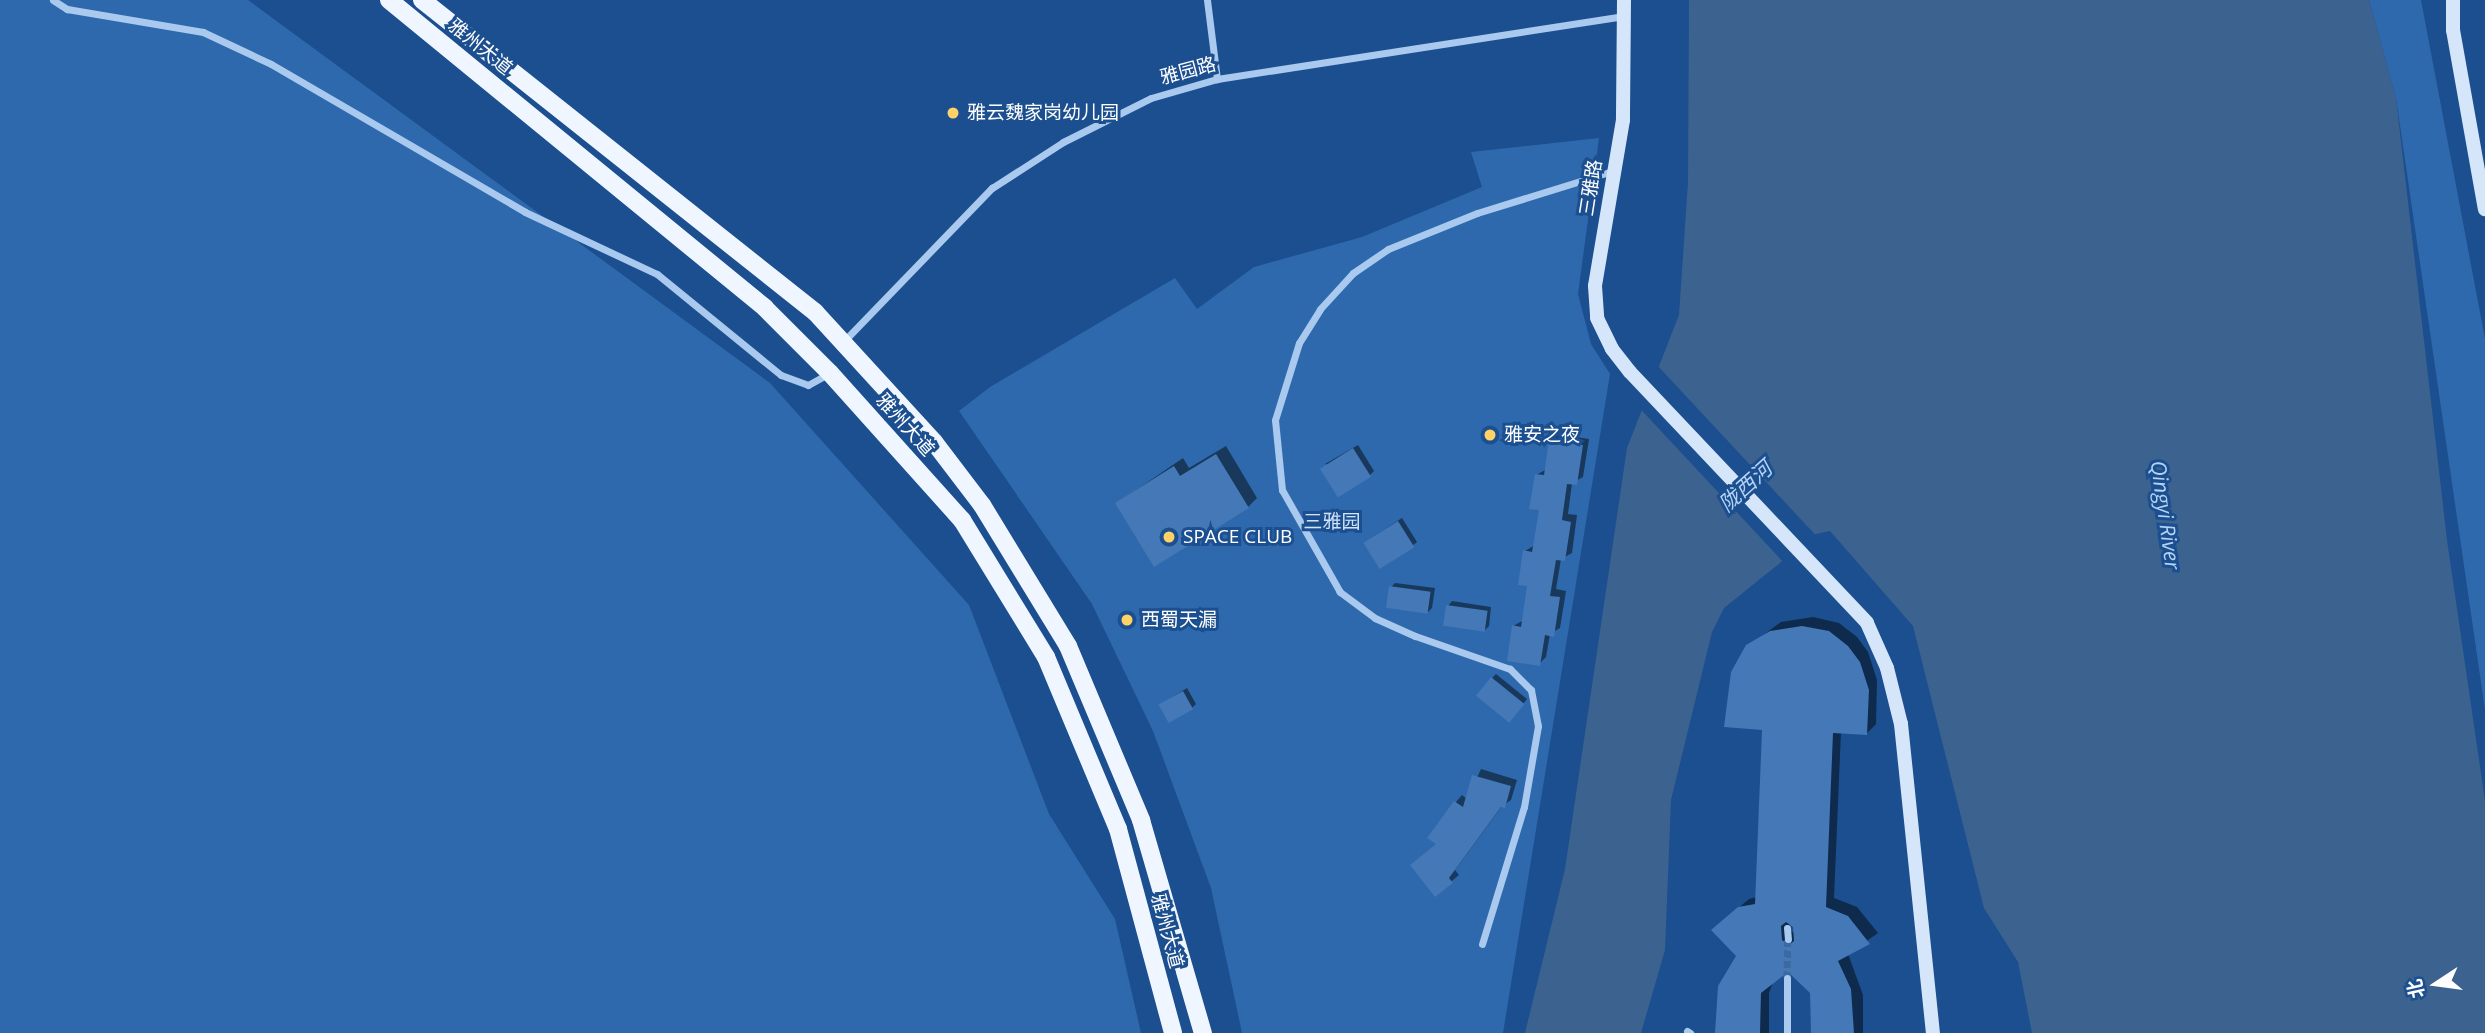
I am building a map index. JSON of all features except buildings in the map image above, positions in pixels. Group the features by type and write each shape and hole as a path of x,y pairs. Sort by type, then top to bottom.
{"main road":[{"name":"雅州大道","path":"389,0 765,308 830,373 962,520 1046,657 1118,829 1173,1033"},
{"name":"雅州大道","path":"422,0 815,312 934,442 982,505 1068,646 1141,820 1203,1033"}],"street":[{"path":"53,0 67,9 203,33 271,64 526,212 657,274 781,375 808,385 830,373"},
{"path":"1207,0 1217,79"},
{"name":"三雅路","path":"1624,0 1626,16 1623,120 1595,286 1597,318 1612,349 1630,372 1867,623 1887,668 1901,724 1933,1033"},
{"path":"2453,0 2453,30 2485,209"},
{"name":"雅园路","path":"843,341 992,188 1063,142 1151,98 1217,79 1626,16"},
{"path":"1482,944 1524,807 1538,726 1531,690 1510,669 1415,636 1376,618 1340,592 1282,491 1274,441 1282,387 1299,343 1320,309 1353,273 1388,248 1477,213 1614,171"},
{"path":"1787,928 1788,939"},
{"path":"1787,978 1787,1033"}],"green space":[{"path":"0,0 248,0 770,383 969,605 1049,814 1115,919 1141,1033 0,1033"},
{"path":"2369,0 2421,0 2485,339 2485,710 2396,98"},
{"name":"三雅园","path":"1599,138 1578,294 1591,344 1610,374 1503,1033 1242,1033 1211,888 1153,731 1092,604 959,411 990,387 1175,278 1197,309 1254,267 1362,237 1482,187 1471,152"}],"water":[{"path":"1689,0 2369,0 2396,98 2447,540 2485,801 2485,1033 2032,1033 2018,962 1984,908 1913,626 1830,531 1816,534 1724,608 1712,632 1671,800 1665,950 1641,1033 1525,1033 1565,869 1627,448 1679,315 1688,182"}],"pier":[{"path":"1656,364 1817,537 1786,565 1625,393"}],"tunnel":[{"path":"1787,978 1788,939"}],"place":[{"name":"雅云魏家岗幼儿园","path":"953,113"},
{"name":"雅安之夜","path":"1490,435"},
{"name":"SPACE CLUB","path":"1169,537"},
{"name":"西蜀天漏","path":"1127,620"}],"water label":[{"name":"陇西河","path":"1745,486"},
{"name":"Qingyi River","path":"2166,515"}]}
